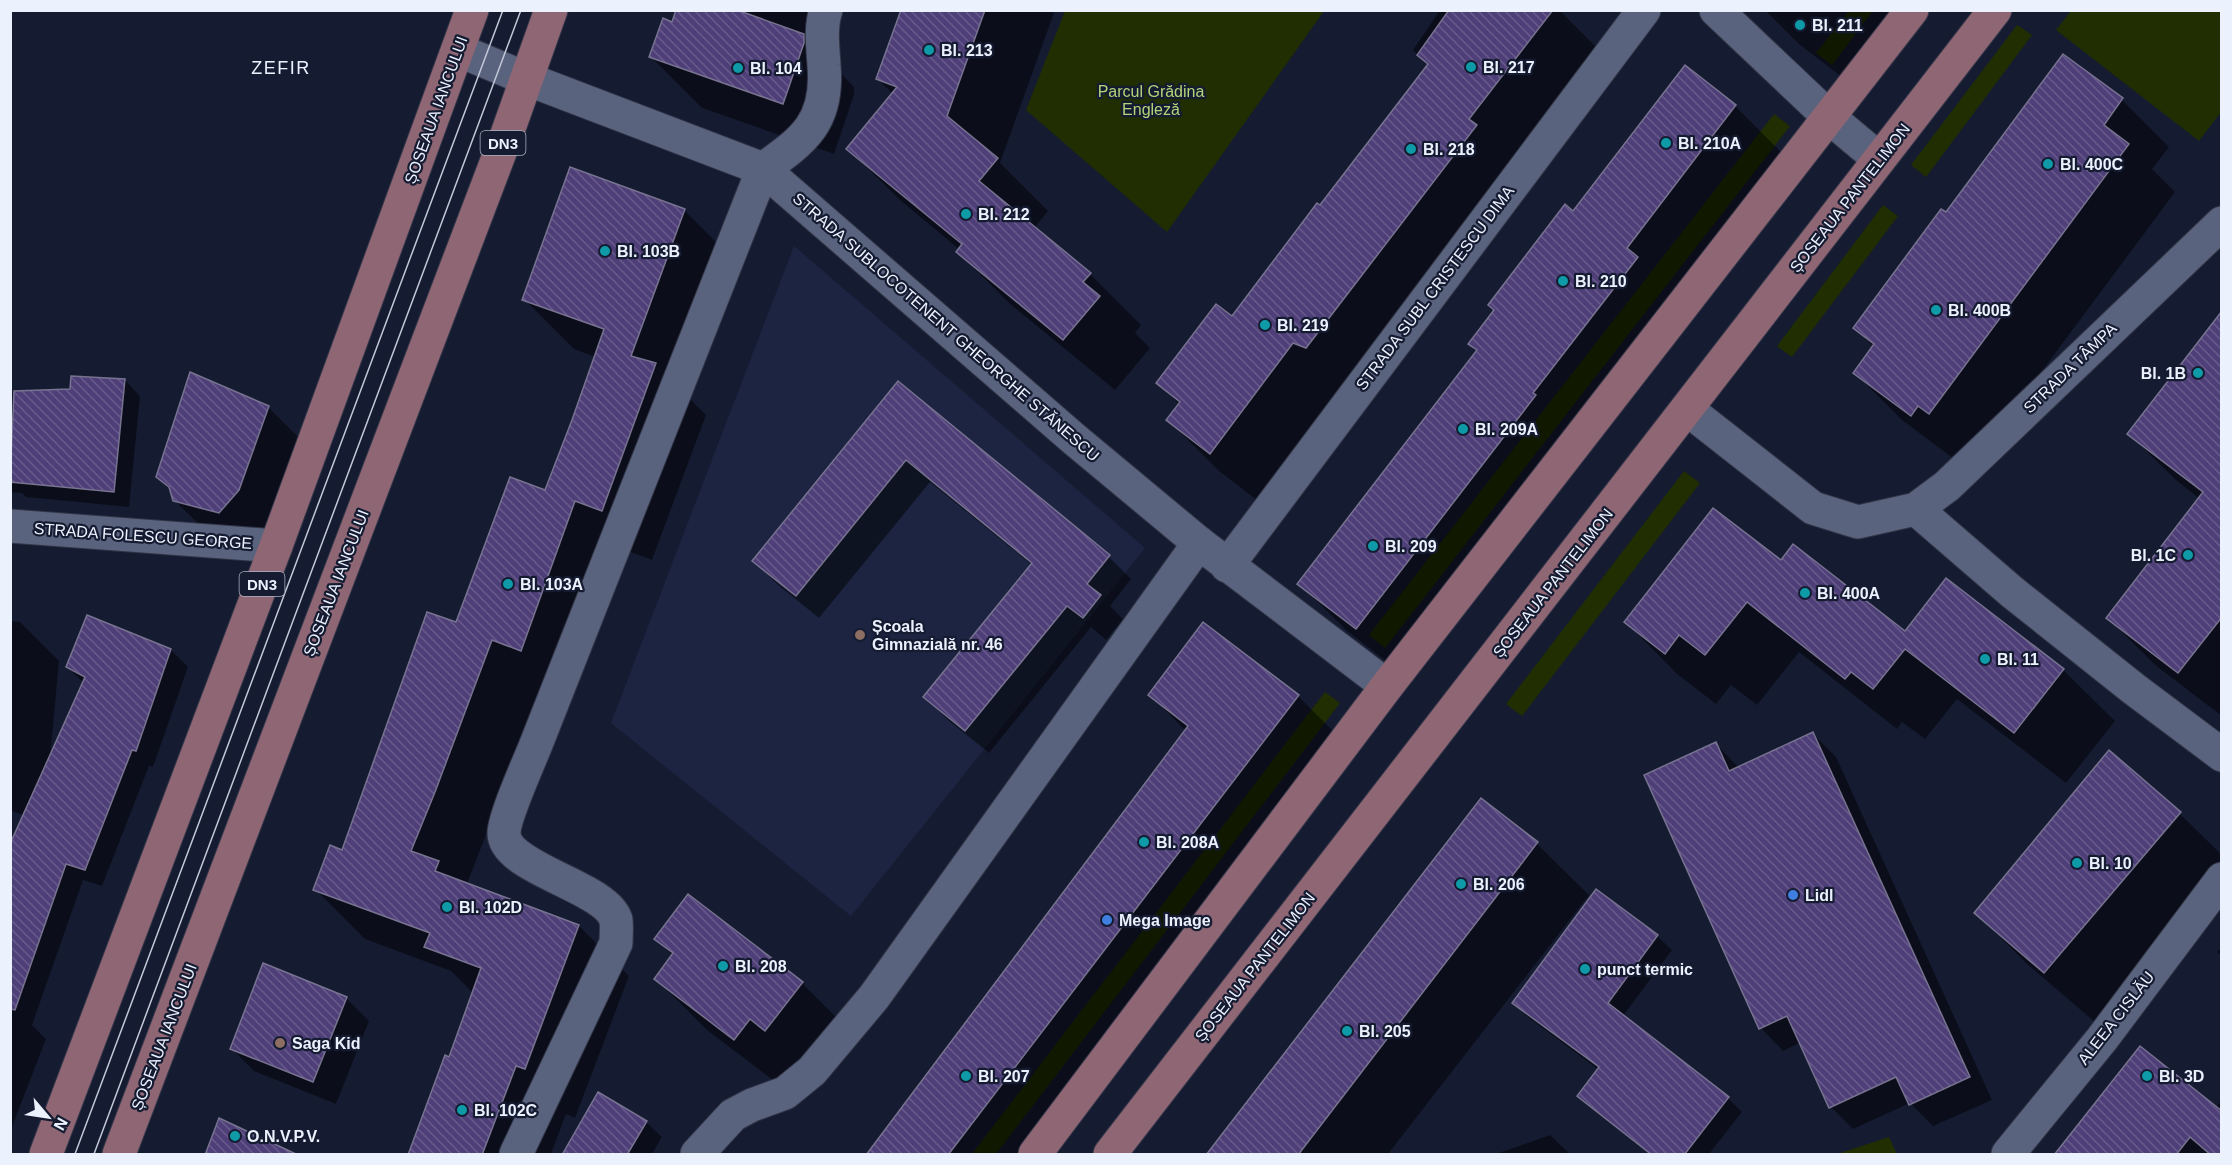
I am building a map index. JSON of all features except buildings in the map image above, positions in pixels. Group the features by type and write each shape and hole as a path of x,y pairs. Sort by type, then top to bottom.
{"main road":[{"name":"ȘOSEAUA IANCULUI","path":"46,1155 276,546 472,10"},
{"name":"ȘOSEAUA IANCULUI","path":"119,1155 551,10"},
{"path":"1035,1155 1387,686 1912,10"},
{"name":"ȘOSEAUA PANTELIMON","path":"1110,1155 1995,10"}],"street":[{"path":"516,1155 616,943 616,920 606,905 523,859 509,848 504,833 535,747 763,169 799,143 817,118 824,90 823,38 826,10"},
{"name":"STRADA SUBL CRISTESCU DIMA","path":"1227,566 1644,10"},
{"path":"1716,10 1830,118 1879,159"},
{"name":"STRADA SUBLOCOTENENT GHEORGHE STĂNESCU","path":"458,50 763,169 1074,439 1198,543 1387,686"},
{"name":"STRADA TÂMPA","path":"1687,409 1813,508 1858,522 1916,509 1947,486 2222,223"},
{"path":"1916,509 2012,592 2134,689 2222,754"},
{"name":"STRADA FOLESCU GEORGE","path":"10,526 276,546"},
{"path":"697,1155 733,1115 752,1105 785,1094 812,1071 874,997 1198,543"},
{"name":"ALEEA CISLĂU","path":"2008,1155 2102,1039 2222,879"}],"shaded area":[{"name":"Școala Gimnazială nr. 46","path":"794,246 1145,548 851,916 611,723"}],"green space":[{"name":"Parcul Grădina Engleză","path":"1065,10 1324,11 1167,232 1026,110"},
{"path":"1849,11 1873,11 1832,65 1816,53"},
{"path":"2071,11 2221,11 2221,112 2199,141 2056,30"},
{"path":"2017,25 2032,35 1926,177 1911,165"},
{"path":"1774,114 1790,126 1385,648 1369,635"},
{"path":"1883,205 1898,216 1792,357 1777,346"},
{"path":"1684,471 1700,483 1522,716 1506,704"},
{"path":"1325,692 1340,703 996,1154 972,1154"},
{"path":"1889,1137 1897,1154 1837,1154"}],"tram line":[{"path":"75,1154 503,10"},
{"path":"94,1154 521,10"}],"place":[{"name":"Bl. 211","path":"1800,25"},
{"name":"Bl. 213","path":"929,50"},
{"name":"Bl. 217","path":"1471,67"},
{"name":"Bl. 104","path":"738,68"},
{"name":"Bl. 210A","path":"1666,143"},
{"name":"Bl. 218","path":"1411,149"},
{"name":"Bl. 400C","path":"2048,164"},
{"name":"Bl. 212","path":"966,214"},
{"name":"Bl. 103B","path":"605,251"},
{"name":"Bl. 210","path":"1563,281"},
{"name":"Bl. 400B","path":"1936,310"},
{"name":"Bl. 219","path":"1265,325"},
{"name":"Bl. 1B","path":"2198,373"},
{"name":"Bl. 209A","path":"1463,429"},
{"name":"Bl. 209","path":"1373,546"},
{"name":"Bl. 1C","path":"2188,555"},
{"name":"Bl. 103A","path":"508,584"},
{"name":"Bl. 400A","path":"1805,593"},
{"name":"Școala Gimnazială nr. 46","path":"860,635"},
{"name":"Bl. 11","path":"1985,659"},
{"name":"Bl. 208A","path":"1144,842"},
{"name":"Bl. 10","path":"2077,863"},
{"name":"Bl. 206","path":"1461,884"},
{"name":"Lidl","path":"1793,895"},
{"name":"Bl. 102D","path":"447,907"},
{"name":"Mega Image","path":"1107,920"},
{"name":"Bl. 208","path":"723,966"},
{"name":"punct termic","path":"1585,969"},
{"name":"Bl. 205","path":"1347,1031"},
{"name":"Saga Kid","path":"280,1043"},
{"name":"Bl. 207","path":"966,1076"},
{"name":"Bl. 3D","path":"2147,1076"},
{"name":"Bl. 102C","path":"462,1110"},
{"name":"O.N.V.P.V.","path":"235,1136"}],"district":[{"name":"ZEFIR","path":"281,68"}]}
